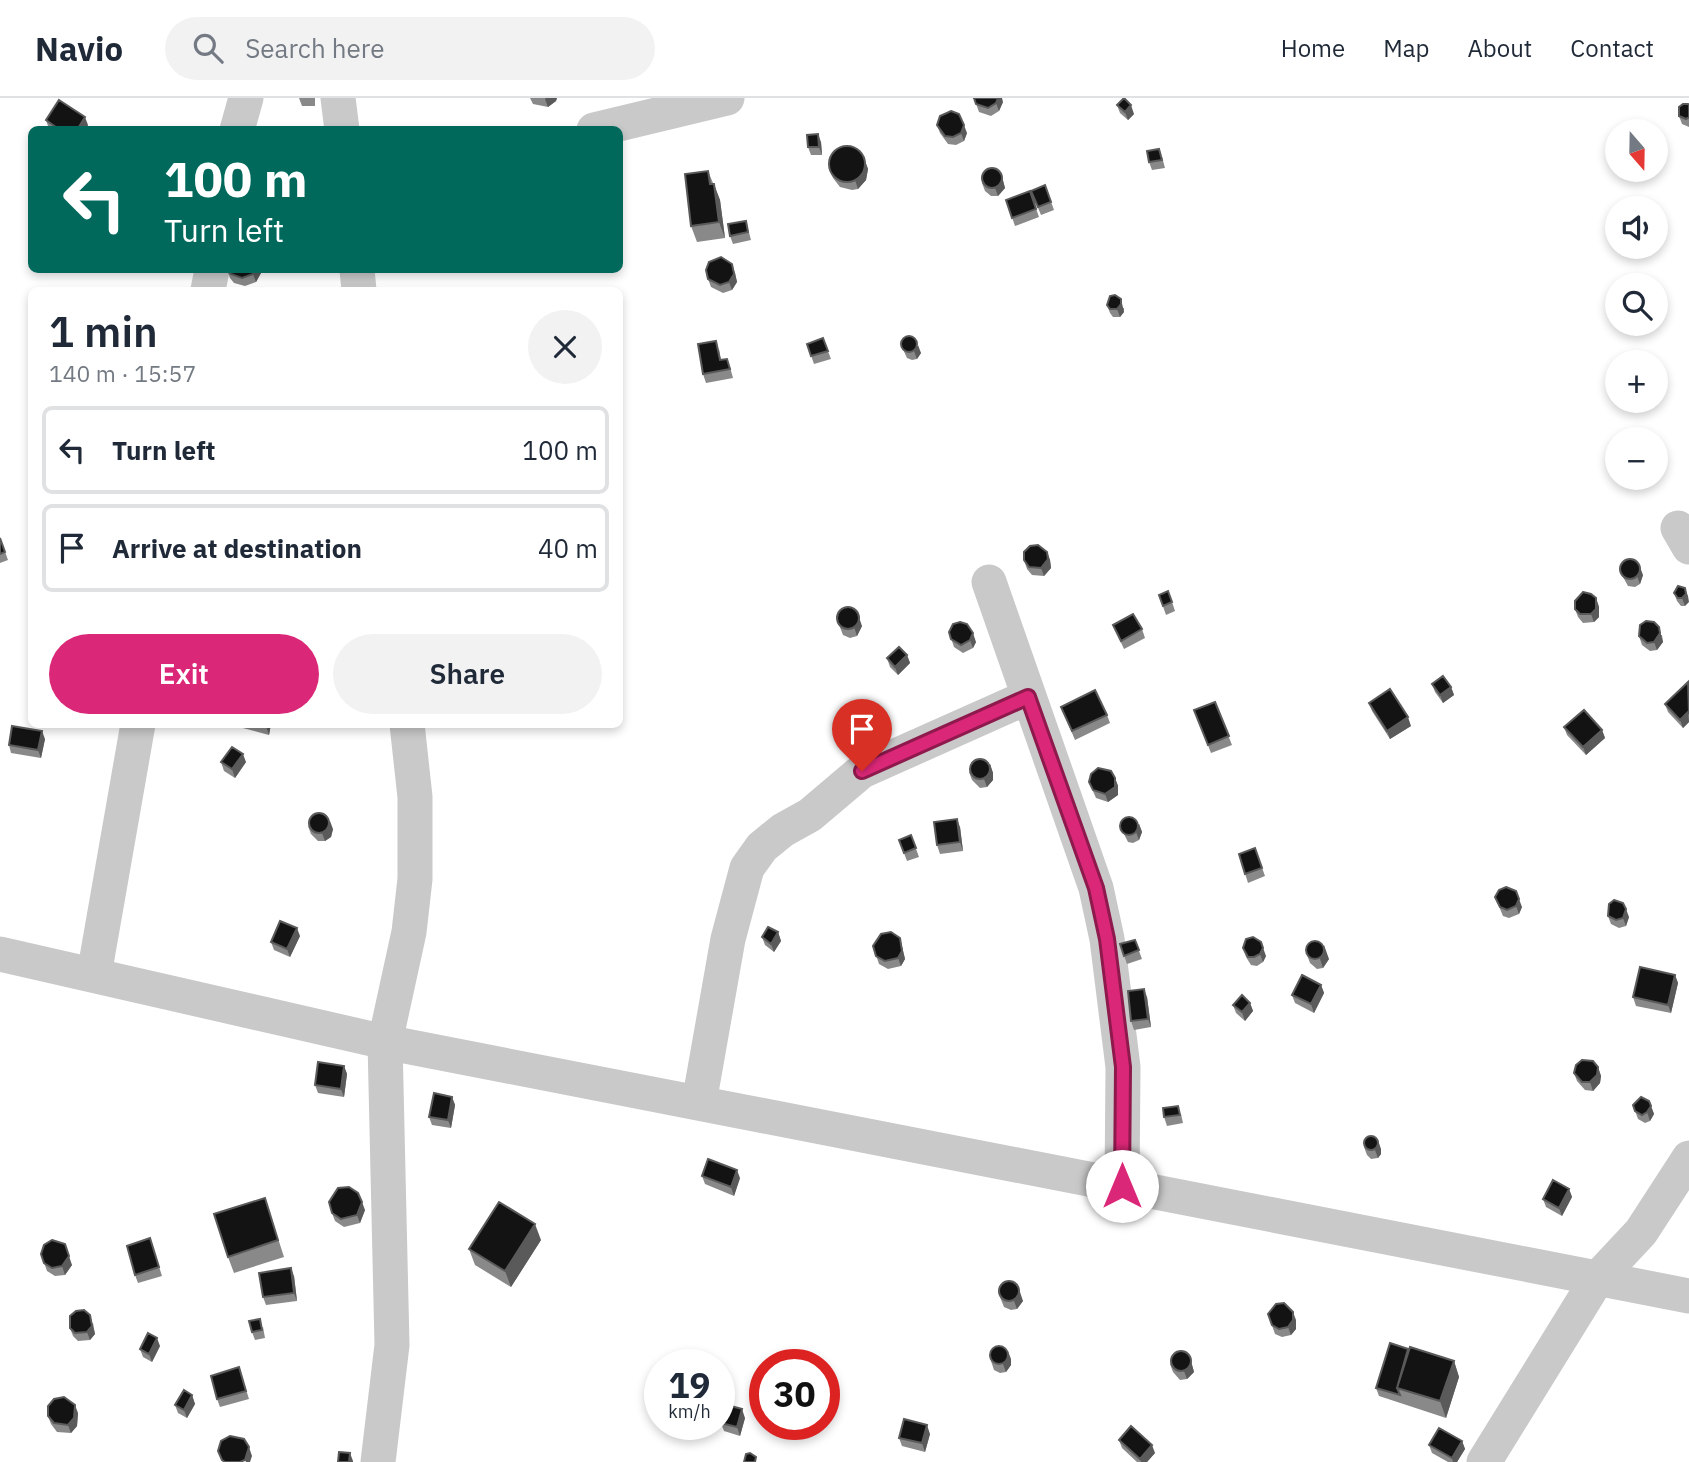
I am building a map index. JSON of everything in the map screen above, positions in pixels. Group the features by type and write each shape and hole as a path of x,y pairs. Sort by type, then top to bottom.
{"street":[{"path":"238,126 246,98"},
{"path":"338,98 342,126"},
{"path":"611,126 727,98"},
{"path":"989,582 1096,888 1107,939 1123,1067 1122,1186"},
{"path":"699,1103 728,939 747,868 762,847 783,830 810,815 862,771 1028,697"},
{"path":"94,975 137,728"},
{"path":"378,1462 392,1345 385,1042 409,932 415,878 415,797 407,728"},
{"path":"0,954 385,1042 1689,1296"},
{"path":"1484,1462 1597,1279 1641,1232 1689,1158"}],"building":[{"path":"974,98 998,98 996,103 988,108 976,104"},
{"path":"1124,98 1131,105 1125,112 1117,105"},
{"path":"59,100 85,117 79,126 54,126 46,120"},
{"path":"1683,104 1689,105 1689,117 1686,119 1679,116 1679,107"},
{"path":"951,111 959,114 964,125 961,133 953,137 945,136 937,125 940,116"},
{"path":"818,134 819,147 808,147 807,135"},
{"path":"847,146 860,151 865,164 860,177 847,182 834,177 829,164 834,151"},
{"path":"1159,149 1162,160 1149,162 1147,151"},
{"path":"992,168 999,171 1002,178 999,185 992,188 985,185 982,178 985,171"},
{"path":"708,171 710,184 714,184 719,222 691,226 685,174"},
{"path":"1045,185 1051,202 1038,207 1031,191"},
{"path":"1030,191 1036,209 1012,218 1006,200"},
{"path":"746,221 748,232 730,236 728,224"},
{"path":"721,257 732,264 734,274 729,282 720,285 708,279 706,270 709,262"},
{"path":"230,273 254,273 242,278"},
{"path":"1115,295 1121,299 1121,304 1117,309 1110,309 1107,305 1110,296"},
{"path":"909,336 917,344 909,352 901,344"},
{"path":"823,338 828,351 811,356 807,344"},
{"path":"716,341 720,360 727,359 730,369 703,374 698,344"},
{"path":"0,538 5,552 0,554"},
{"path":"1038,545 1047,552 1048,559 1041,568 1029,567 1024,560 1024,552 1030,546"},
{"path":"1630,559 1637,562 1640,569 1637,576 1630,579 1623,576 1620,569 1623,562"},
{"path":"1678,586 1685,588 1686,594 1682,598 1678,598 1674,593"},
{"path":"1168,591 1172,602 1163,606 1159,595"},
{"path":"1583,592 1596,598 1596,609 1591,614 1580,614 1575,609 1575,601"},
{"path":"848,607 856,610 859,618 856,626 848,629 840,626 837,618 840,610"},
{"path":"1133,614 1142,629 1121,641 1113,625"},
{"path":"1646,621 1654,622 1659,627 1660,633 1654,642 1647,643 1639,636 1640,625"},
{"path":"953,624 967,624 973,633 970,640 961,645 951,639 949,632"},
{"path":"899,647 907,655 895,667 887,658"},
{"path":"1443,676 1451,687 1440,695 1432,684"},
{"path":"1688,682 1689,714 1688,712 1680,720 1665,704"},
{"path":"1390,689 1408,717 1387,731 1369,703"},
{"path":"1095,690 1107,715 1072,731 1061,707"},
{"path":"1215,702 1229,736 1208,745 1194,710"},
{"path":"1584,710 1602,730 1583,747 1564,727"},
{"path":"12,726 42,731 38,750 9,745"},
{"path":"232,747 243,754 232,769 221,762"},
{"path":"976,759 984,759 990,769 984,779 976,779 970,773 970,765"},
{"path":"1098,768 1111,771 1115,778 1115,787 1105,794 1093,790 1089,782 1091,774"},
{"path":"315,813 323,813 329,823 323,833 315,833 309,827 309,819"},
{"path":"1129,817 1135,820 1138,826 1135,832 1129,835 1123,832 1120,826 1123,820"},
{"path":"957,819 960,842 937,845 934,822"},
{"path":"911,835 916,848 904,853 899,840"},
{"path":"1255,848 1262,868 1245,874 1239,854"},
{"path":"1506,887 1516,891 1519,899 1516,906 1507,910 1500,907 1495,897 1499,890"},
{"path":"1614,900 1623,903 1626,909 1623,918 1616,920 1608,916 1609,904"},
{"path":"280,921 297,928 287,949 271,942"},
{"path":"768,927 778,932 771,944 762,937"},
{"path":"891,932 900,938 902,951 898,958 885,961 876,956 873,946 881,934"},
{"path":"1253,937 1261,942 1263,948 1260,954 1248,957 1243,948 1246,939"},
{"path":"1135,940 1139,950 1124,956 1120,944"},
{"path":"1311,941 1319,941 1324,950 1322,957 1311,959 1306,954 1306,946"},
{"path":"1640,967 1675,975 1668,1005 1633,997"},
{"path":"1302,975 1321,985 1311,1004 1292,995"},
{"path":"1144,989 1148,1019 1131,1021 1128,991"},
{"path":"1242,995 1250,1003 1242,1012 1233,1005"},
{"path":"1582,1060 1593,1061 1598,1067 1597,1075 1590,1082 1582,1082 1574,1073 1576,1065"},
{"path":"318,1062 344,1066 341,1089 315,1085"},
{"path":"434,1093 452,1097 448,1120 429,1117"},
{"path":"1641,1097 1649,1101 1651,1106 1642,1115 1635,1111 1633,1105"},
{"path":"1178,1106 1180,1115 1164,1117 1163,1108"},
{"path":"1368,1136 1374,1136 1378,1143 1374,1150 1368,1150 1364,1146 1364,1140"},
{"path":"708,1159 737,1170 731,1187 702,1176"},
{"path":"1553,1180 1569,1189 1559,1208 1543,1199"},
{"path":"349,1187 358,1193 362,1202 357,1215 341,1219 332,1213 329,1202 338,1188"},
{"path":"265,1198 278,1240 228,1257 214,1214"},
{"path":"499,1202 535,1224 505,1271 469,1249"},
{"path":"150,1238 159,1267 135,1275 127,1246"},
{"path":"52,1240 65,1244 69,1256 62,1266 52,1268 44,1263 41,1254 44,1245"},
{"path":"291,1268 294,1293 263,1297 259,1273"},
{"path":"1005,1281 1013,1281 1019,1291 1013,1301 1005,1301 999,1295 999,1287"},
{"path":"1284,1303 1293,1312 1293,1320 1288,1327 1279,1329 1272,1325 1268,1314 1276,1304"},
{"path":"84,1310 90,1315 92,1326 87,1332 75,1333 70,1328 70,1316 76,1311"},
{"path":"260,1319 262,1330 252,1332 249,1321"},
{"path":"148,1333 157,1338 149,1354 140,1349"},
{"path":"1390,1343 1408,1349 1397,1388 1400,1395 1376,1388"},
{"path":"995,1346 1003,1346 1008,1355 1006,1362 995,1364 990,1359 990,1351"},
{"path":"1410,1347 1454,1361 1440,1401 1397,1388"},
{"path":"1181,1351 1188,1354 1191,1361 1188,1368 1181,1371 1174,1368 1171,1361 1174,1354"},
{"path":"239,1367 246,1391 217,1399 211,1376"},
{"path":"184,1390 192,1395 184,1410 175,1405"},
{"path":"64,1397 75,1405 74,1418 68,1425 54,1423 48,1416 48,1406 54,1399"},
{"path":"735,1407 742,1409 735,1426"},
{"path":"904,1419 927,1425 922,1443 899,1438"},
{"path":"1131,1426 1152,1445 1140,1459 1119,1440"},
{"path":"1439,1428 1462,1441 1452,1458 1429,1445"},
{"path":"230,1436 244,1439 249,1447 245,1460 222,1460 218,1451 221,1441"},
{"path":"339,1452 350,1453 349,1462 338,1462"},
{"path":"750,1453 756,1457 755,1462 744,1462 746,1454"}],"route":[{"path":"862,771 1028,697 1096,888 1107,939 1123,1067 1122,1186"}]}
